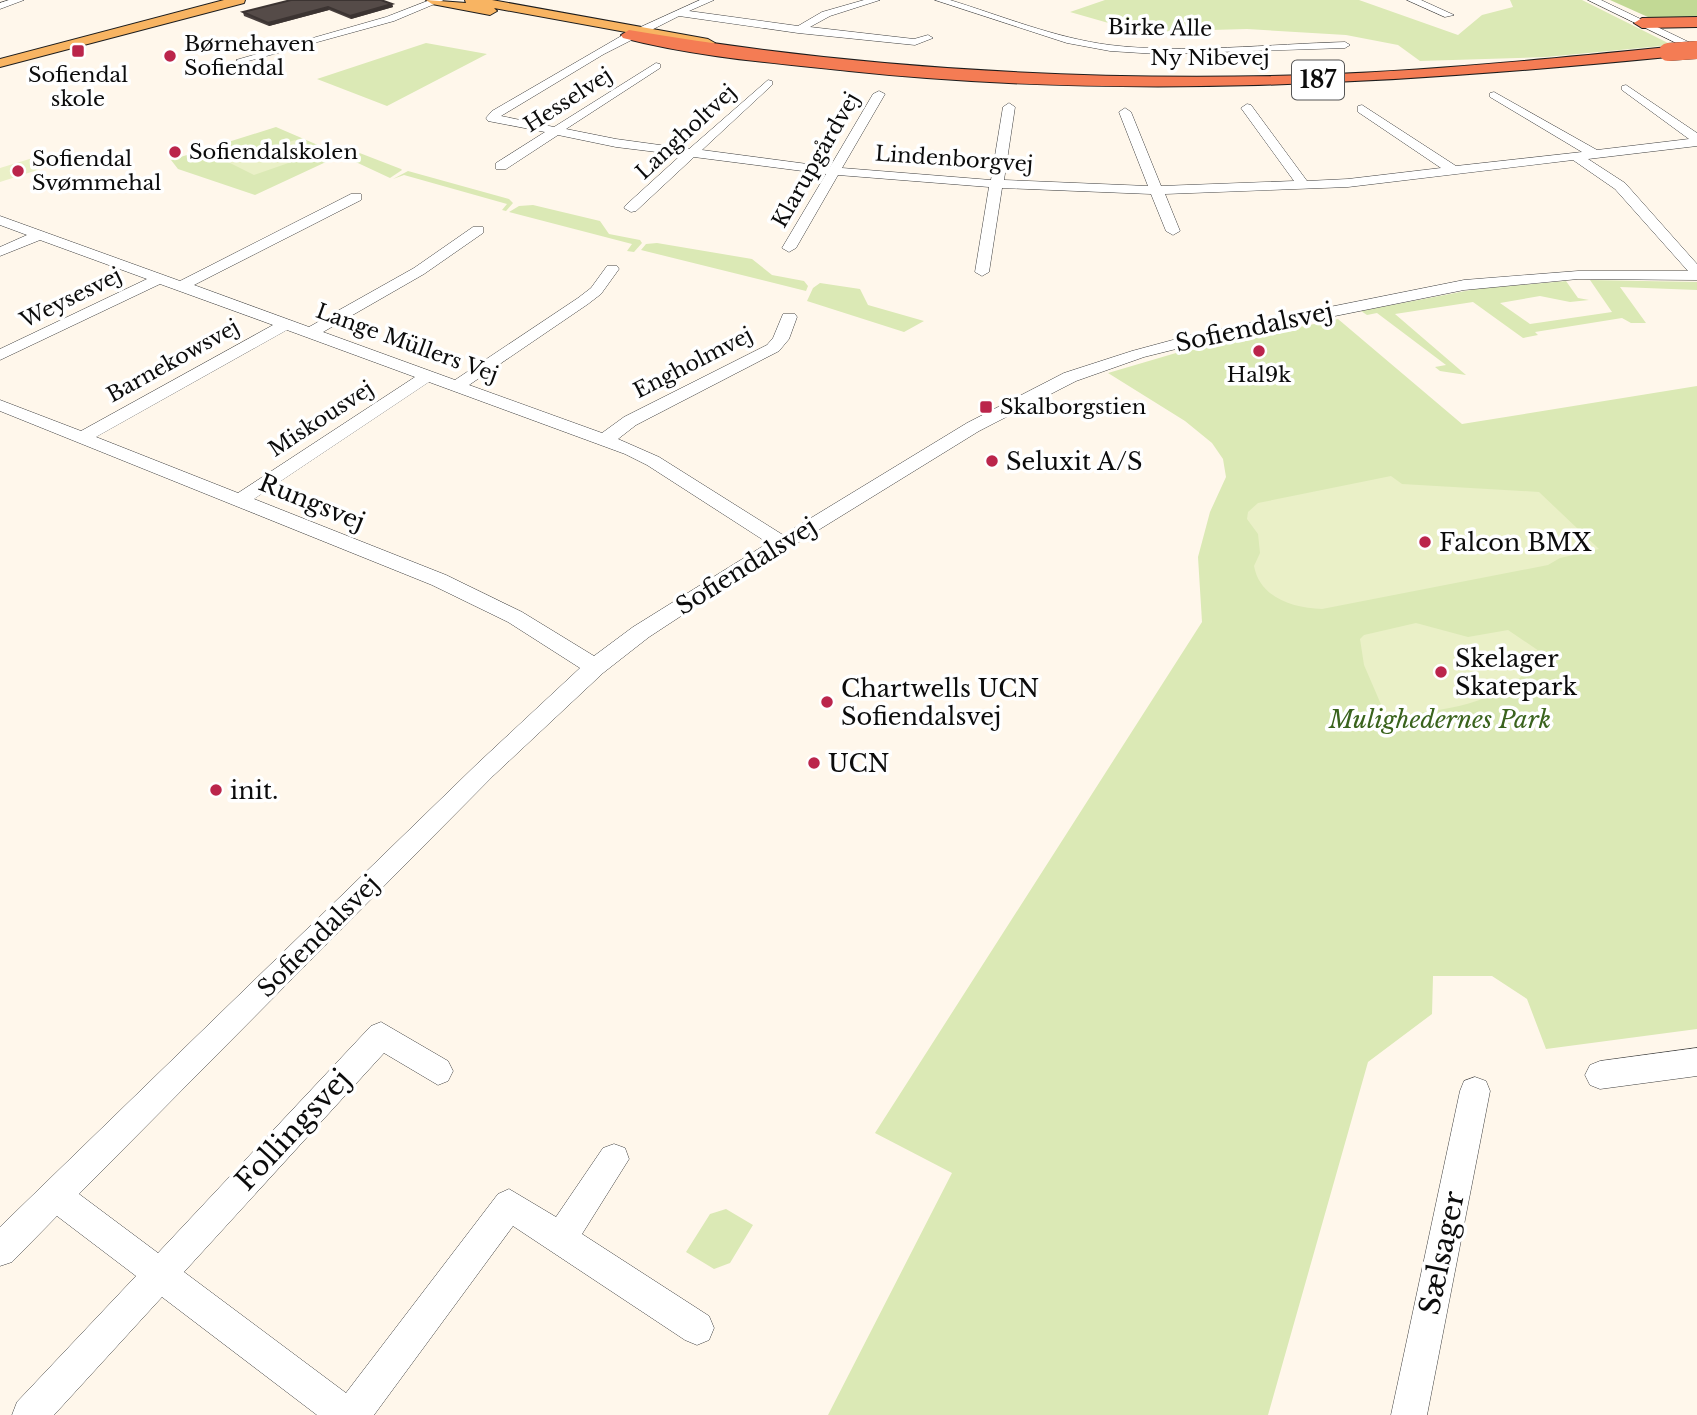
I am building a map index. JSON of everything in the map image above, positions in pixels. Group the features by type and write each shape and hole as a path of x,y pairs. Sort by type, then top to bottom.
{"highway":[{"path":"1642,23 1697,22"},
{"name":"Ny Nibevej","path":"633,33 777,58 1055,79 1257,82 1414,75 1697,50"},
{"name":"Ny Nibevej","path":"822,59 890,68"}],"main road":[{"name":"Ny Nibevej","path":"432,0 633,33 822,59"},
{"name":"Ny Nibevej","path":"471,0 633,33"},
{"path":"157,23 211,12 247,1"},
{"path":"0,63 247,1"}],"street":[{"path":"0,6 19,0"},
{"path":"241,60 390,19 438,0"},
{"path":"690,0 707,1"},
{"path":"798,30 827,15 875,0"},
{"name":"Birke Alle","path":"940,0 1071,41 1110,48 1157,51 1345,45"},
{"path":"1412,0 1449,15"},
{"path":"1593,0 1697,50"},
{"path":"633,33 707,1"},
{"path":"677,12 798,30 915,43 928,38"},
{"name":"Lindenborgvej","path":"633,33 492,118 553,132 691,155 833,171 998,184 1157,190 1304,186 1454,171 1697,141"},
{"name":"Hesselvej","path":"501,166 656,66"},
{"name":"Langholtvej","path":"631,208 768,83"},
{"path":"1626,88 1697,141"},
{"name":"Klarupgårdvej","path":"789,248 879,94"},
{"path":"1494,95 1595,154"},
{"path":"982,272 1009,107"},
{"path":"1247,108 1304,186"},
{"path":"1363,109 1454,171"},
{"path":"1125,112 1173,231"},
{"path":"1575,156 1620,186 1697,275"},
{"path":"181,286 356,197"},
{"name":"Lange Müllers Vej","path":"0,220 605,440 653,461 782,543"},
{"path":"311,333 419,271 478,230"},
{"path":"0,252 40,234"},
{"path":"457,386 583,301 612,270"},
{"name":"Sofiendalsvej","path":"0,1251 485,769 595,667 641,632 973,427 1039,391 1095,368 1161,346 1472,284 1577,275 1697,275"},
{"name":"Weysesvej","path":"0,355 160,278"},
{"name":"Engholmvej","path":"605,440 630,421 773,348 781,339 789,317"},
{"name":"Barnekowsvej","path":"81,438 287,324"},
{"name":"Miskousvej","path":"238,501 429,375"},
{"name":"Rungsvej","path":"0,405 439,580 514,617 595,667"},
{"name":"Follingsvej","path":"30,1415 380,1035 438,1071"},
{"path":"1600,1075 1697,1062"},
{"name":"Sælsager","path":"1409,1415 1475,1091"},
{"path":"561,1237 614,1158"},
{"path":"56,1196 346,1415"},
{"path":"352,1415 509,1205 697,1328"}],"green space":[{"path":"1105,0 1359,0 1458,35 1482,15 1513,7 1510,0 1582,0 1672,45 1546,57 1420,61 1398,45 1346,35 1247,29 1140,32 1070,12"},
{"path":"1610,0 1697,0 1697,18 1648,17"},
{"path":"426,43 487,54 387,106 317,79"},
{"path":"276,127 341,155 255,195 178,169 171,160"},
{"path":"295,140 320,152 254,175 228,162"},
{"path":"357,152 402,170 390,178 345,157"},
{"name":"Sofiendal Svømmehal","path":"36,157 50,166 0,182 0,168"},
{"path":"408,171 509,199 513,203 506,211 502,210 507,204 404,175 393,179"},
{"path":"533,205 600,221 609,234 640,240 642,243 634,252 627,251 632,244 509,212 519,206"},
{"path":"657,243 752,259 772,275 804,281 808,286 806,291 641,250 646,244"},
{"path":"1590,280 1697,282 1697,290 1620,287 1646,323 1631,323 1622,318 1535,332 1538,335 1523,338 1473,302 1395,314 1466,375 1440,371 1435,367 1446,365 1377,313 1367,315 1361,311 1476,289 1566,281 1578,298 1589,300 1570,302 1540,296 1500,303 1530,324 1612,312"},
{"path":"820,283 860,289 868,305 924,321 904,332 807,301 813,288"},
{"name":"Mulighedernes Park","path":"1338,319 1462,424 1697,386 1697,1029 1546,1049 1527,999 1492,976 1433,976 1432,1014 1368,1062 1268,1415 828,1415 952,1173 875,1133 1202,622 1198,557 1210,512 1226,477 1223,459 1212,443 1185,421 1108,373 1176,353"},
{"name":"Falcon BMX","path":"1391,476 1402,484 1539,492 1599,549 1560,558 1548,565 1322,609 1289,603 1279,599 1263,586 1254,566 1260,553 1258,534 1247,519 1248,512 1258,503"},
{"path":"1416,623 1468,637 1508,630 1539,651 1524,674 1496,694 1440,710 1386,716 1364,665 1360,639 1364,635"},
{"path":"726,1209 753,1225 730,1263 714,1269 686,1252 710,1214"}],"building":[{"path":"291,0 381,0 392,4 350,16 328,7 268,23 243,12"}],"place":[{"name":"Sofiendal skole","path":"78,51"},
{"name":"Børnehaven Sofiendal","path":"170,56"},
{"name":"Sofiendalskolen","path":"175,152"},
{"name":"Sofiendal Svømmehal","path":"18,171"},
{"name":"Hal9k","path":"1259,351"},
{"name":"Skalborgstien","path":"986,407"},
{"name":"Seluxit A/S","path":"992,461"},
{"name":"Falcon BMX","path":"1425,542"},
{"name":"Skelager Skatepark","path":"1441,672"},
{"name":"Chartwells UCN Sofiendalsvej","path":"827,702"},
{"name":"UCN","path":"814,763"},
{"name":"init.","path":"216,790"}]}
